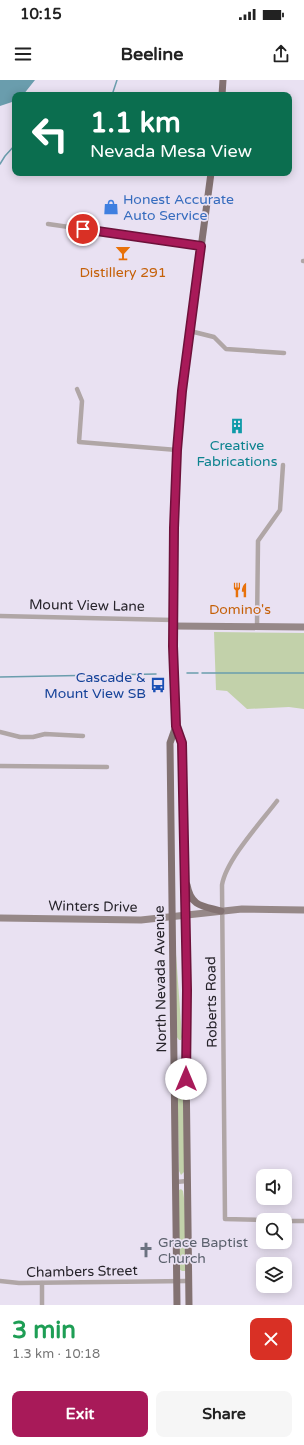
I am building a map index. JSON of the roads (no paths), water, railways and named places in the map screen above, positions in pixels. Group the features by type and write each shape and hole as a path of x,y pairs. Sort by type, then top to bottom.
{"main road":[{"path":"222,92 223,80"},
{"name":"North Nevada Avenue","path":"189,1305 186,1064 187,990 184,915 182,743 176,726 173,623 174,528 177,450 183,383 211,176"},
{"name":"North Nevada Avenue","path":"176,726 170,743 177,1305"},
{"path":"184,871 188,890 194,902 202,906 221,910"}],"street":[{"path":"48,224 201,246"},
{"path":"190,331 214,337 226,349 284,353"},
{"path":"77,389 82,401 79,442 177,450"},
{"path":"257,626 258,541 280,510 283,465"},
{"name":"Mount View Lane","path":"0,616 304,627"},
{"path":"0,732 20,737 33,737 45,734 83,736"},
{"path":"0,766 107,767"},
{"name":"Roberts Road","path":"256,1220 225,1220 221,910 222,885 227,868 277,801"},
{"name":"Winters Drive","path":"0,918 134,920 155,919 221,910 304,910"},
{"path":"174,1064 186,1064"},
{"path":"176,1182 187,1181"},
{"path":"292,1221 304,1221"},
{"name":"Chambers Street","path":"0,1281 42,1283 188,1280"},
{"path":"42,1283 42,1305"}],"water":[{"path":"0,80 35,80 25,92 12,92 12,102 0,106"}],"waterway":[{"path":"113,92 117,80"},
{"path":"0,164 12,148"},
{"path":"187,673 198,673"},
{"path":"202,673 304,673"},
{"path":"0,677 156,674"}],"place":[{"name":"Honest Accurate Auto Service","path":"111,207"},
{"name":"Distillery 291","path":"123,253"},
{"name":"Creative Fabrications","path":"237,426"},
{"name":"Domino's","path":"240,590"},
{"name":"Cascade & Mount View SB","path":"158,685"},
{"name":"Grace Baptist Church","path":"146,1250"}]}
